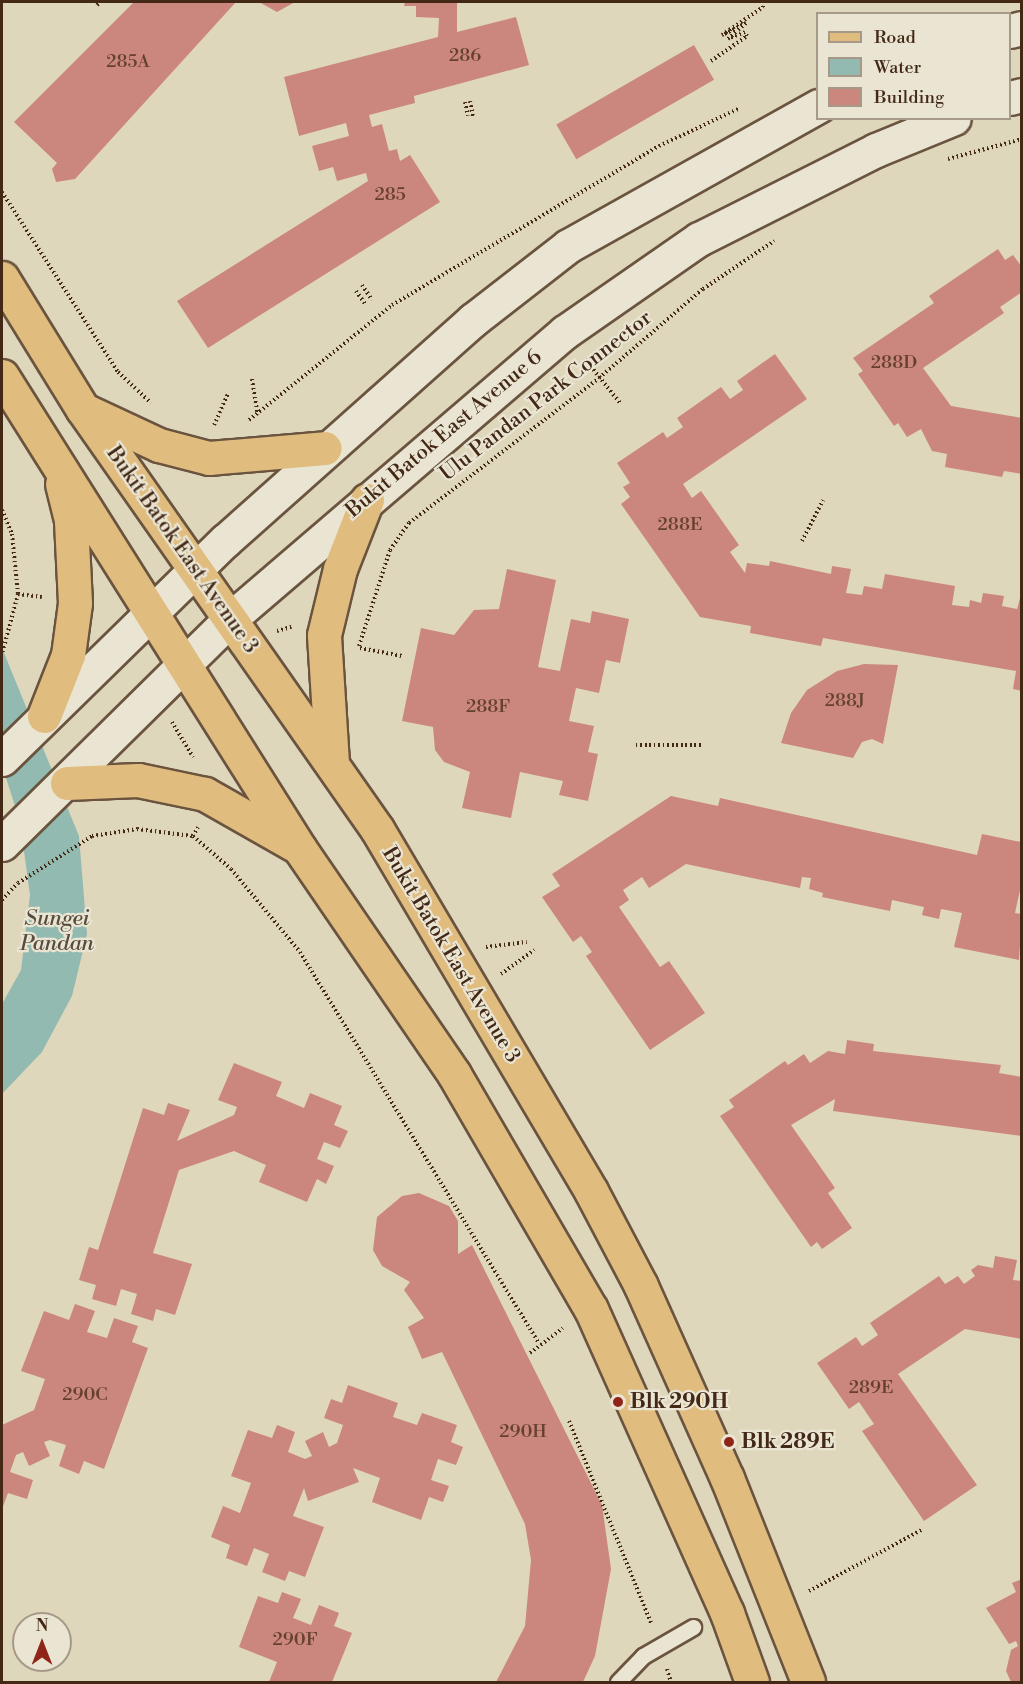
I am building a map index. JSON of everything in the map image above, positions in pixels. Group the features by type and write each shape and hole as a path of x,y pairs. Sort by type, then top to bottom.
{"main road":[{"path":"2,759 151,611 325,448 568,246 816,107"},
{"name":"Bukit Batok East Avenue 6","path":"10,837 230,619 565,332 699,239 876,150 949,120"},
{"name":"Bukit Batok East Avenue 3","path":"2,278 82,408 196,568 383,839 591,1191 641,1286 727,1478 808,1683"},
{"path":"2,376 185,662 300,849 454,1074 591,1310 728,1613 752,1683"},
{"path":"82,408 159,445 209,458 325,448"},
{"path":"40,720 68,655 75,603 70,520 55,456"},
{"path":"332,767 324,634 340,569 367,500"},
{"path":"64,785 138,780 205,794 300,849"}],"lane":[{"path":"618,1683 644,1656 693,1627"}],"path":[{"path":"711,61 747,36 746,32 728,39 746,23 722,35 763,7 763,2"},
{"path":"468,116 468,101 473,117"},
{"path":"242,423 258,416 392,306 659,146 740,108"},
{"path":"945,160 1022,139"},
{"path":"2,192 118,372 153,405"},
{"name":"Ulu Pandan Park Connector","path":"252,650 285,625 324,634 360,646 390,550 409,523 599,378 703,289 782,236"},
{"path":"362,285 372,300"},
{"path":"356,291 365,304"},
{"path":"565,332 620,403"},
{"path":"252,379 258,416"},
{"path":"217,421 228,394"},
{"path":"211,431 222,428"},
{"path":"802,541 823,500"},
{"path":"2,510 12,534 18,594 3,652"},
{"path":"172,722 202,692"},
{"path":"636,745 702,745"},
{"path":"193,836 204,815"},
{"path":"2,900 18,883 92,836 137,829 193,836 231,869 300,952 539,1344"},
{"path":"476,948 527,942"},
{"path":"509,964 534,950"},
{"path":"530,1353 539,1344 591,1310"},
{"path":"569,1420 657,1638"},
{"path":"809,1591 923,1529"},
{"path":"664,1660 671,1683"}],"water":[{"name":"Sungei Pandan","path":"2,648 79,836 87,934 72,996 42,1052 2,1094 2,1004 21,970 30,895 20,822 2,765"}],"building":[{"path":"134,2 236,2 75,179 56,182 52,169 57,163 14,122"},
{"path":"259,2 295,2 277,12"},
{"path":"405,2 457,2 457,32 516,17 529,65 414,96 415,103 369,115 372,127 382,124 389,151 397,149 400,161 410,155 440,202 208,348 177,301 368,181 366,173 337,181 333,167 319,171 312,146 349,136 346,123 299,136 284,77 438,37 439,18 416,17 416,6 404,6"},
{"path":"694,45 714,80 576,159 556,124"},
{"path":"998,249 1005,260 1013,255 1022,267 1022,292 1000,307 1004,313 923,368 951,406 1022,418 1022,474 1004,471 1002,477 945,467 947,454 932,451 921,429 907,437 898,423 894,426 858,374 863,371 853,358 934,303 929,296"},
{"path":"775,354 807,399 683,484 692,498 701,491 739,545 730,552 745,573 747,563 769,566 770,561 831,574 832,566 851,569 846,593 862,595 864,586 882,589 885,574 955,586 952,605 969,607 970,600 981,603 983,593 1004,596 1002,606 1017,609 1022,591 1022,691 1013,689 1016,671 823,638 821,646 750,633 751,626 700,617 621,504 630,497 623,487 630,483 617,463 663,432 667,438 683,427 677,418 721,387 730,399 743,390 737,381"},
{"path":"507,569 556,580 538,667 560,671 571,619 590,623 592,611 629,619 620,663 606,660 599,693 576,688 569,721 594,726 588,752 598,754 588,801 559,795 563,781 520,772 511,818 462,808 470,772 444,762 435,750 433,727 402,721 421,628 454,635 474,610 499,609"},
{"path":"864,664 898,665 883,744 872,739 862,742 853,758 781,743 791,713 807,690 837,671"},
{"path":"671,796 718,806 720,798 977,855 982,834 1021,842 1022,881 1015,913 1022,914 1019,960 954,947 962,913 941,909 939,919 922,915 924,907 892,900 890,911 822,897 823,893 809,889 811,878 802,877 800,888 686,864 649,888 642,877 623,890 629,900 619,907 660,967 669,961 705,1013 650,1050 586,956 592,952 581,936 573,942 542,897 560,886 552,874"},
{"path":"847,1040 874,1044 873,1051 1001,1065 999,1073 1022,1077 1022,1136 833,1111 835,1099 791,1125 835,1188 828,1193 852,1228 822,1249 817,1242 811,1247 720,1116 734,1107 729,1100 785,1061 788,1065 804,1054 810,1063 828,1051 845,1054"},
{"path":"234,1063 282,1082 276,1096 304,1108 310,1093 342,1106 334,1125 348,1131 340,1148 324,1142 317,1159 334,1166 326,1184 317,1179 307,1202 259,1182 266,1165 234,1151 179,1170 153,1253 192,1264 175,1315 156,1309 153,1321 131,1314 137,1294 121,1289 116,1306 92,1299 96,1285 79,1280 89,1247 98,1250 143,1108 164,1115 168,1103 190,1110 177,1141 234,1115 237,1107 218,1100"},
{"path":"419,1193 449,1206 458,1221 458,1254 472,1245 602,1505 611,1569 595,1656 583,1682 496,1682 525,1626 531,1560 525,1524 442,1352 422,1359 408,1327 424,1318 404,1290 410,1282 382,1266 373,1250 377,1217 402,1196"},
{"path":"995,1256 1017,1260 1013,1280 1022,1281 1022,1339 965,1329 898,1374 977,1485 924,1521 862,1431 874,1424 859,1402 849,1409 817,1363 856,1337 862,1346 878,1335 870,1323 939,1276 945,1284 958,1276 964,1284 975,1276 971,1270 978,1265 993,1268"},
{"path":"75,1304 95,1311 87,1332 107,1338 114,1318 138,1326 132,1342 148,1348 104,1469 84,1461 79,1474 59,1466 66,1445 50,1440 44,1442 50,1456 29,1466 23,1452 16,1455 10,1472 33,1480 27,1499 8,1493 2,1509 2,1425 34,1410 45,1379 21,1371 44,1311 69,1320"},
{"path":"348,1385 398,1403 393,1417 417,1425 422,1413 457,1425 451,1442 463,1447 456,1465 438,1459 431,1480 449,1486 443,1502 429,1497 421,1520 372,1502 380,1478 353,1468 359,1482 308,1501 304,1488 293,1516 324,1527 305,1577 289,1571 285,1581 262,1572 269,1554 254,1548 247,1566 226,1558 230,1545 211,1537 223,1506 240,1513 251,1483 231,1476 248,1430 272,1438 277,1425 295,1432 288,1452 305,1459 312,1456 305,1441 323,1432 329,1447 337,1443 343,1425 324,1418 331,1399 342,1403"},
{"path":"1022,1579 1022,1682 1011,1682 1006,1671 1011,1650 1018,1646 1016,1641 1009,1644 986,1608 1016,1592 1012,1583"},
{"path":"282,1592 301,1599 293,1618 311,1625 319,1605 339,1613 334,1626 352,1633 332,1682 269,1682 277,1662 239,1647 258,1596 278,1603"}],"place":[{"name":"Blk 290H","path":"618,1402"},
{"name":"Blk 289E","path":"729,1442"}]}
